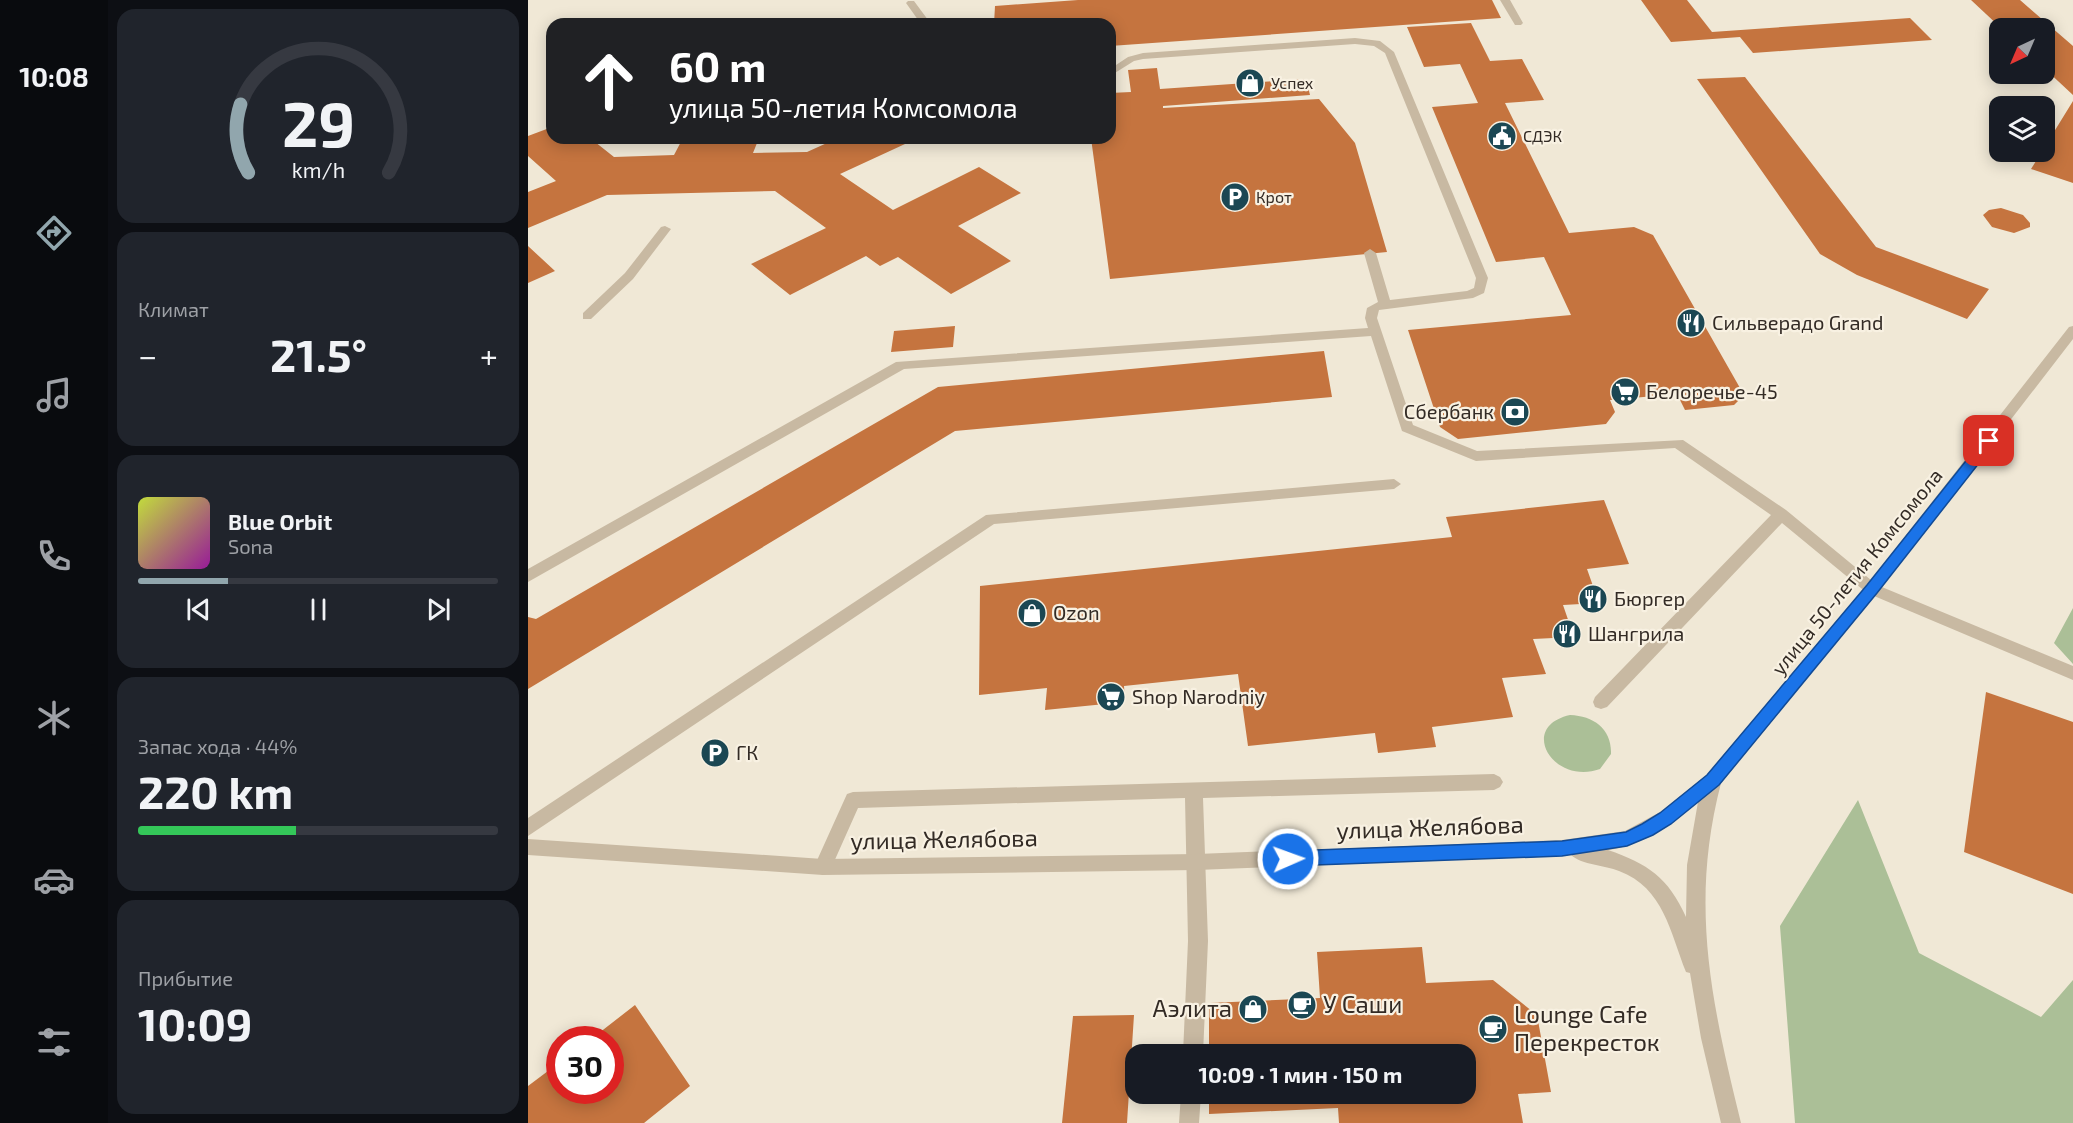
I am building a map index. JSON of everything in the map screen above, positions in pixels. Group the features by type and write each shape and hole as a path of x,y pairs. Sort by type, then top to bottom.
{"street":[{"path":"1504,0 1518,23"},
{"path":"911,3 922,18"},
{"path":"1116,69 1131,58 1155,55 1355,41 1377,43 1389,52 1482,278 1480,290 1469,295 1384,304 1373,308 1371,318 1407,428 1476,456 1678,443 1781,514 1872,589 2073,674"},
{"path":"587,316 629,276 665,229"},
{"path":"1370,253 1384,304"},
{"name":"улица 50-летия Комсомола","path":"1713,780 1872,589 2073,330"},
{"path":"528,576 901,365 1376,332"},
{"path":"528,828 991,519 1394,484"},
{"path":"1601,702 1781,514"},
{"path":"1703,1000 1693,877 1698,829 1713,780"},
{"name":"улица Желябова","path":"528,847 823,867 1197,862 1562,848 1627,839 1666,818 1713,780"},
{"path":"823,867 853,800 1494,782"},
{"path":"1193,1044 1198,941 1194,792"},
{"path":"1562,848 1618,860 1652,878 1666,894 1677,915 1703,1000 1731,1123"},
{"path":"1189,1123 1190,1104"}],"green space":[{"path":"2073,608 2073,664 2054,643"},
{"path":"1570,715 1594,721 1605,731 1611,745 1611,754 1600,769 1583,772 1568,769 1556,763 1548,753 1544,742 1546,731 1554,721"},
{"path":"1858,800 1919,953 2041,1017 2073,980 2073,1123 1795,1123 1780,926"}],"building":[{"path":"1078,0 1492,0 1501,18 1116,46 1116,18 994,18 995,6"},
{"path":"1641,0 1687,0 1712,32 1910,18 1932,40 1753,53 1740,37 1671,42"},
{"path":"1971,0 2020,0 2041,18 1990,18"},
{"path":"1471,23 1490,61 1522,59 1544,100 1505,103 1569,233 1634,227 1653,235 1744,395 1734,405 1685,410 1677,394 1610,400 1615,412 1606,424 1458,439 1440,427 1408,330 1571,315 1544,257 1496,262 1432,107 1478,103 1460,64 1424,67 1407,27"},
{"path":"2055,30 2073,46 2073,95 2055,78"},
{"name":"Крот","path":"1157,68 1160,89 1306,79 1310,95 1163,106 1163,108 1319,99 1355,143 1387,252 1110,279 1092,144 1116,144 1116,93 1131,92 1128,70"},
{"path":"1745,77 1876,247 1989,289 1967,319 1857,275 1820,254 1697,79"},
{"path":"2073,101 2073,183 2031,169 2035,162 2055,162 2055,130"},
{"path":"546,129 546,144 598,144 614,157 674,155 680,144 757,144 753,153 807,152 825,144 905,144 840,174 893,210 979,167 1021,193 958,226 1011,261 951,294 898,257 880,266 866,256 790,295 751,264 826,228 775,191 607,195 528,228 528,192 556,181 528,156 528,136"},
{"path":"2001,208 2023,215 2030,223 2030,227 2014,233 1992,227 1983,215 1989,210"},
{"path":"528,246 555,271 528,283"},
{"path":"955,326 953,347 891,352 894,331"},
{"path":"1324,351 1332,397 955,431 528,689 528,617 536,619 938,387"},
{"path":"1604,500 1629,564 1587,569 1599,603 1563,605 1574,637 1533,639 1546,674 1502,678 1513,717 1432,727 1436,747 1378,753 1375,733 1248,746 1238,674 1124,686 1125,702 1045,710 1047,688 979,695 980,586 1452,537 1446,517"},
{"path":"1986,692 2073,722 2073,894 1964,852"},
{"path":"1422,947 1426,983 1493,980 1537,1015 1551,1092 1518,1094 1523,1123 1339,1123 1338,1108 1209,1114 1209,1104 1476,1104 1476,1044 1209,1044 1209,1003 1320,998 1317,952"},
{"path":"635,1005 690,1086 644,1123 528,1123 528,1086 546,1072 546,1104 624,1104 624,1026 608,1026"},
{"path":"1134,1015 1132,1044 1125,1044 1127,1123 1062,1123 1073,1016"}],"place":[{"name":"Успех","path":"1250,83"},
{"name":"СДЭК","path":"1502,136"},
{"name":"Крот","path":"1235,197"},
{"name":"Сильверадо Grand","path":"1691,323"},
{"name":"Белоречье-45","path":"1625,392"},
{"name":"Сбербанк","path":"1515,412"},
{"name":"Бюргер","path":"1593,599"},
{"name":"Ozon","path":"1032,613"},
{"name":"Шангрила","path":"1567,634"},
{"name":"Shop Narodniy","path":"1111,697"},
{"name":"ГК","path":"715,753"},
{"name":"У Саши","path":"1302,1005"},
{"name":"Аэлита","path":"1253,1009"},
{"name":"Lounge Cafe Перекресток","path":"1493,1029"}],"route":[{"path":"1288,859 1562,848 1627,839 1647,830 1666,818 1713,780 1872,589 1989,441"}]}
